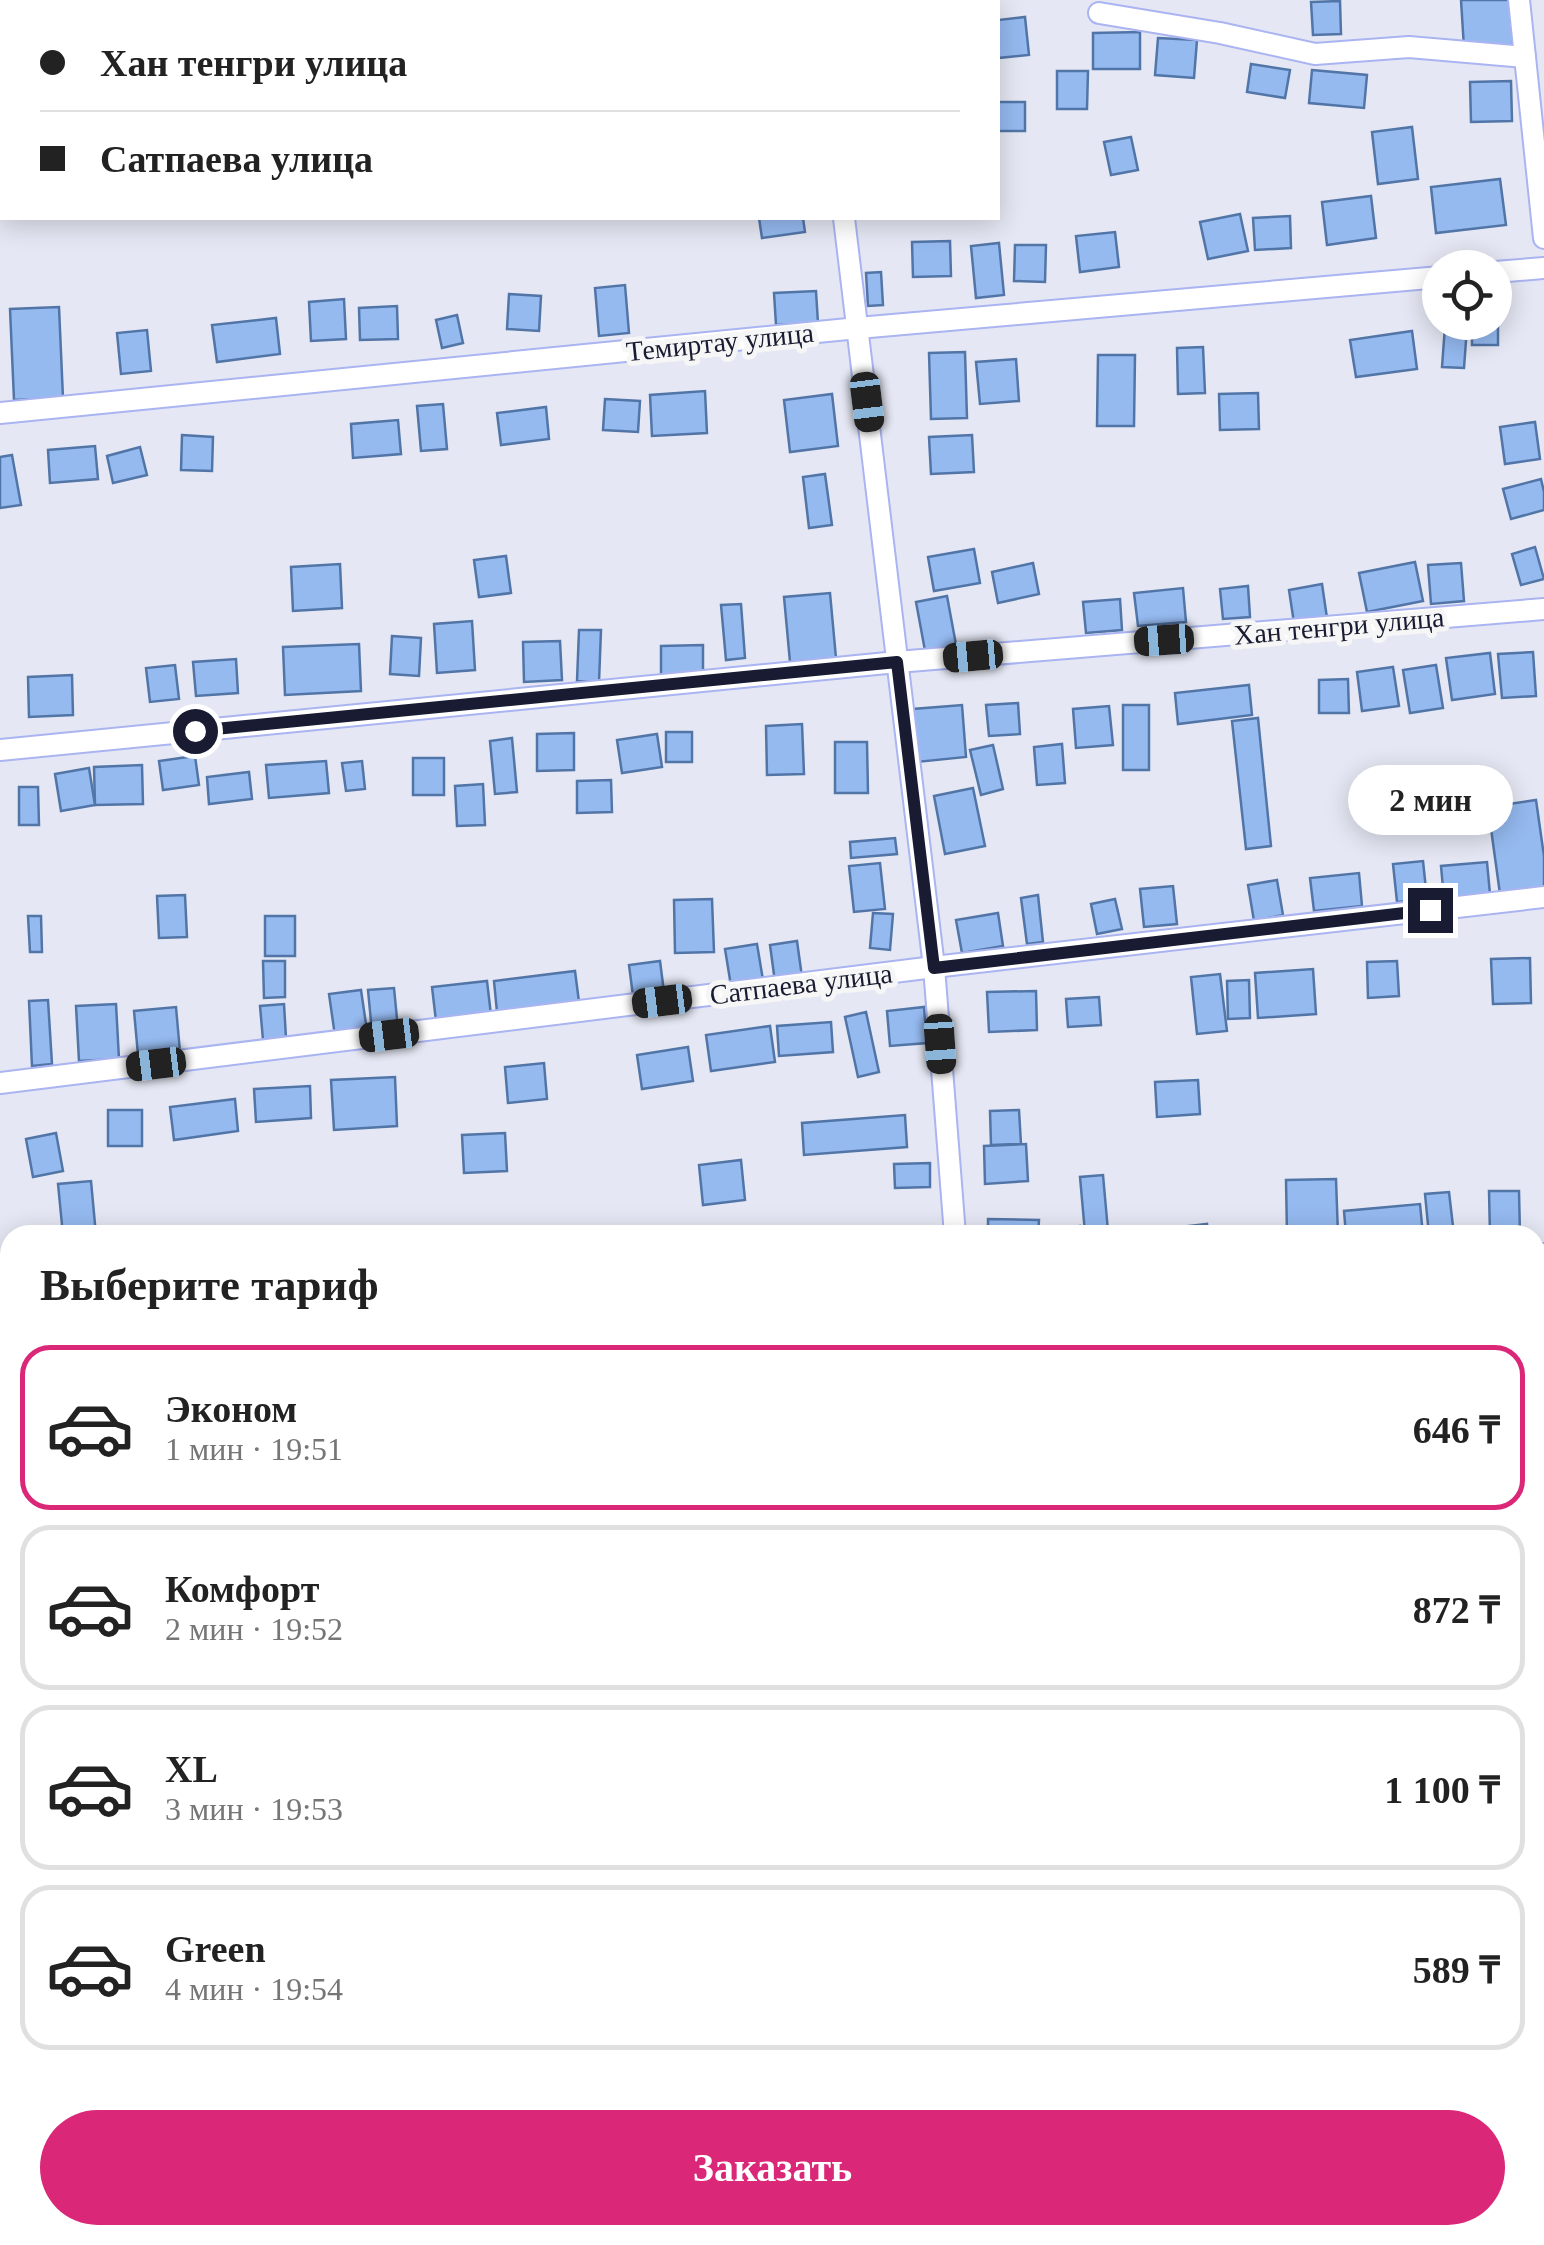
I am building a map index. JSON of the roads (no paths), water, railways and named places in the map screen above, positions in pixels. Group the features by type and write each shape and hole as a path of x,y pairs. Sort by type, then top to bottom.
{"street":[{"path":"1519,0 1544,238"},
{"path":"1100,13 1314,54 1408,47 1525,57"},
{"path":"844,220 934,968 954,1225"},
{"path":"1512,271 1544,268"},
{"name":"Темиртау улица","path":"0,413 858,328 1422,279"},
{"name":"Хан тенгри улица","path":"0,750 897,662 1544,609"},
{"name":"Сатпаева улица","path":"0,1084 934,968 1544,898"}]}
